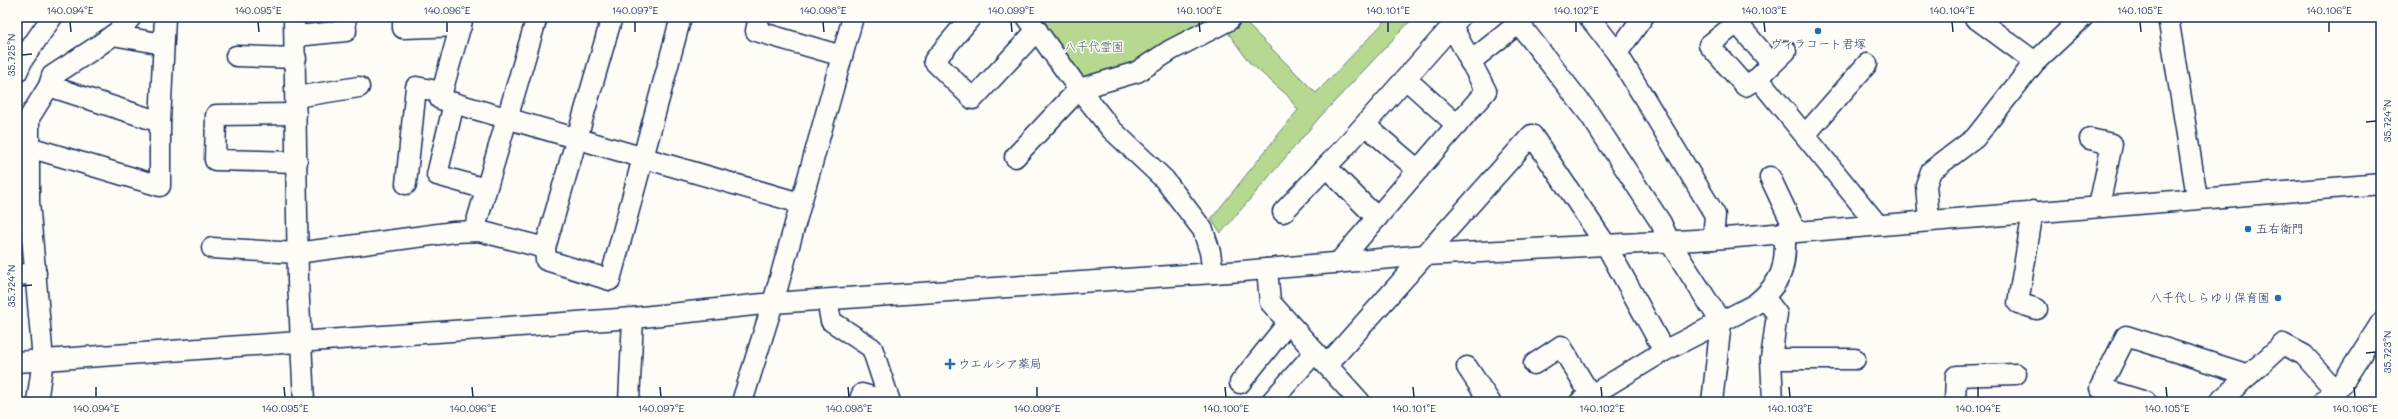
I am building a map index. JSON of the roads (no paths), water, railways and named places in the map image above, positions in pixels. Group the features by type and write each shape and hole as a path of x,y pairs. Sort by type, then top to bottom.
{"street":[{"path":"37,402 43,360 26,274 29,202 29,118 50,81 112,35 131,17"},
{"path":"29,147 160,186 160,122 165,17"},
{"path":"304,402 297,253 295,26 346,31 345,17"},
{"path":"403,17 403,28 462,22 448,97 437,175 486,189"},
{"path":"474,231 506,118 537,17"},
{"path":"612,17 545,248 546,260 610,280 680,17"},
{"path":"759,17 756,31 842,56"},
{"path":"742,402 773,303 800,202 853,17"},
{"path":"971,17 934,61 974,99 1032,24 1079,89 1111,129 1164,179 1203,230 1210,252 1213,273"},
{"path":"1015,157 1079,89 1137,72 1171,50 1229,20 1226,17"},
{"path":"1589,17 1617,53 1715,215 1713,239"},
{"path":"1617,53 1643,17"},
{"path":"1974,17 2035,62"},
{"path":"1929,220 1926,186 1931,171 1975,138 2035,62 2083,17"},
{"path":"2168,17 2197,197"},
{"path":"50,18 19,63 50,81 160,122"},
{"path":"1470,62 1517,20 1590,115 1661,223 1669,241 1721,322 1712,402"},
{"path":"1283,212 1365,125 1456,22 1470,62 1486,91 1338,263"},
{"path":"112,35 163,44"},
{"path":"1786,51 1758,78 1878,224"},
{"path":"236,56 296,58"},
{"path":"1805,135 1867,64"},
{"path":"1406,79 1457,125"},
{"path":"297,162 215,160 216,115 296,105 359,87"},
{"path":"406,184 416,87 506,118 800,202"},
{"path":"1365,125 1418,170"},
{"path":"1271,402 1321,359 1426,255 1532,136 1606,245 1664,351"},
{"path":"2090,139 2112,144 2099,206"},
{"path":"1326,167 1377,218"},
{"path":"1534,364 1561,346 1586,399 1664,351 1754,305 1776,285 1784,270 1790,231 1770,176"},
{"path":"17,362 301,340 633,318 773,303 1213,273 1426,255 1713,239 1790,231 2197,197 2372,184"},
{"path":"2033,211 2018,303 2037,309"},
{"path":"212,248 297,253 454,232 474,231 545,248"},
{"path":"1267,269 1270,302 1360,402"},
{"path":"1764,297 1777,314 1771,358 1773,402"},
{"path":"827,300 830,321 872,348 890,402"},
{"path":"629,402 633,318"},
{"path":"1240,382 1288,323"},
{"path":"2219,402 2283,344 2304,355 2329,396 2342,384 2381,323"},
{"path":"2146,402 2100,388 2126,336 2249,375"},
{"path":"1771,358 1856,359"},
{"path":"1467,367 1490,402"},
{"path":"1955,402 1956,376 2016,374"},
{"path":"859,402 862,394 890,402"}],"place":[{"name":"ヴィラコート君塚","path":"1818,31"},
{"name":"五右衛門","path":"2248,229"},
{"name":"八千代しらゆり保育園","path":"2278,298"},
{"name":"ウエルシア薬局","path":"950,364"}],"park label":[{"name":"八千代霊園","path":"1094,47"}]}
